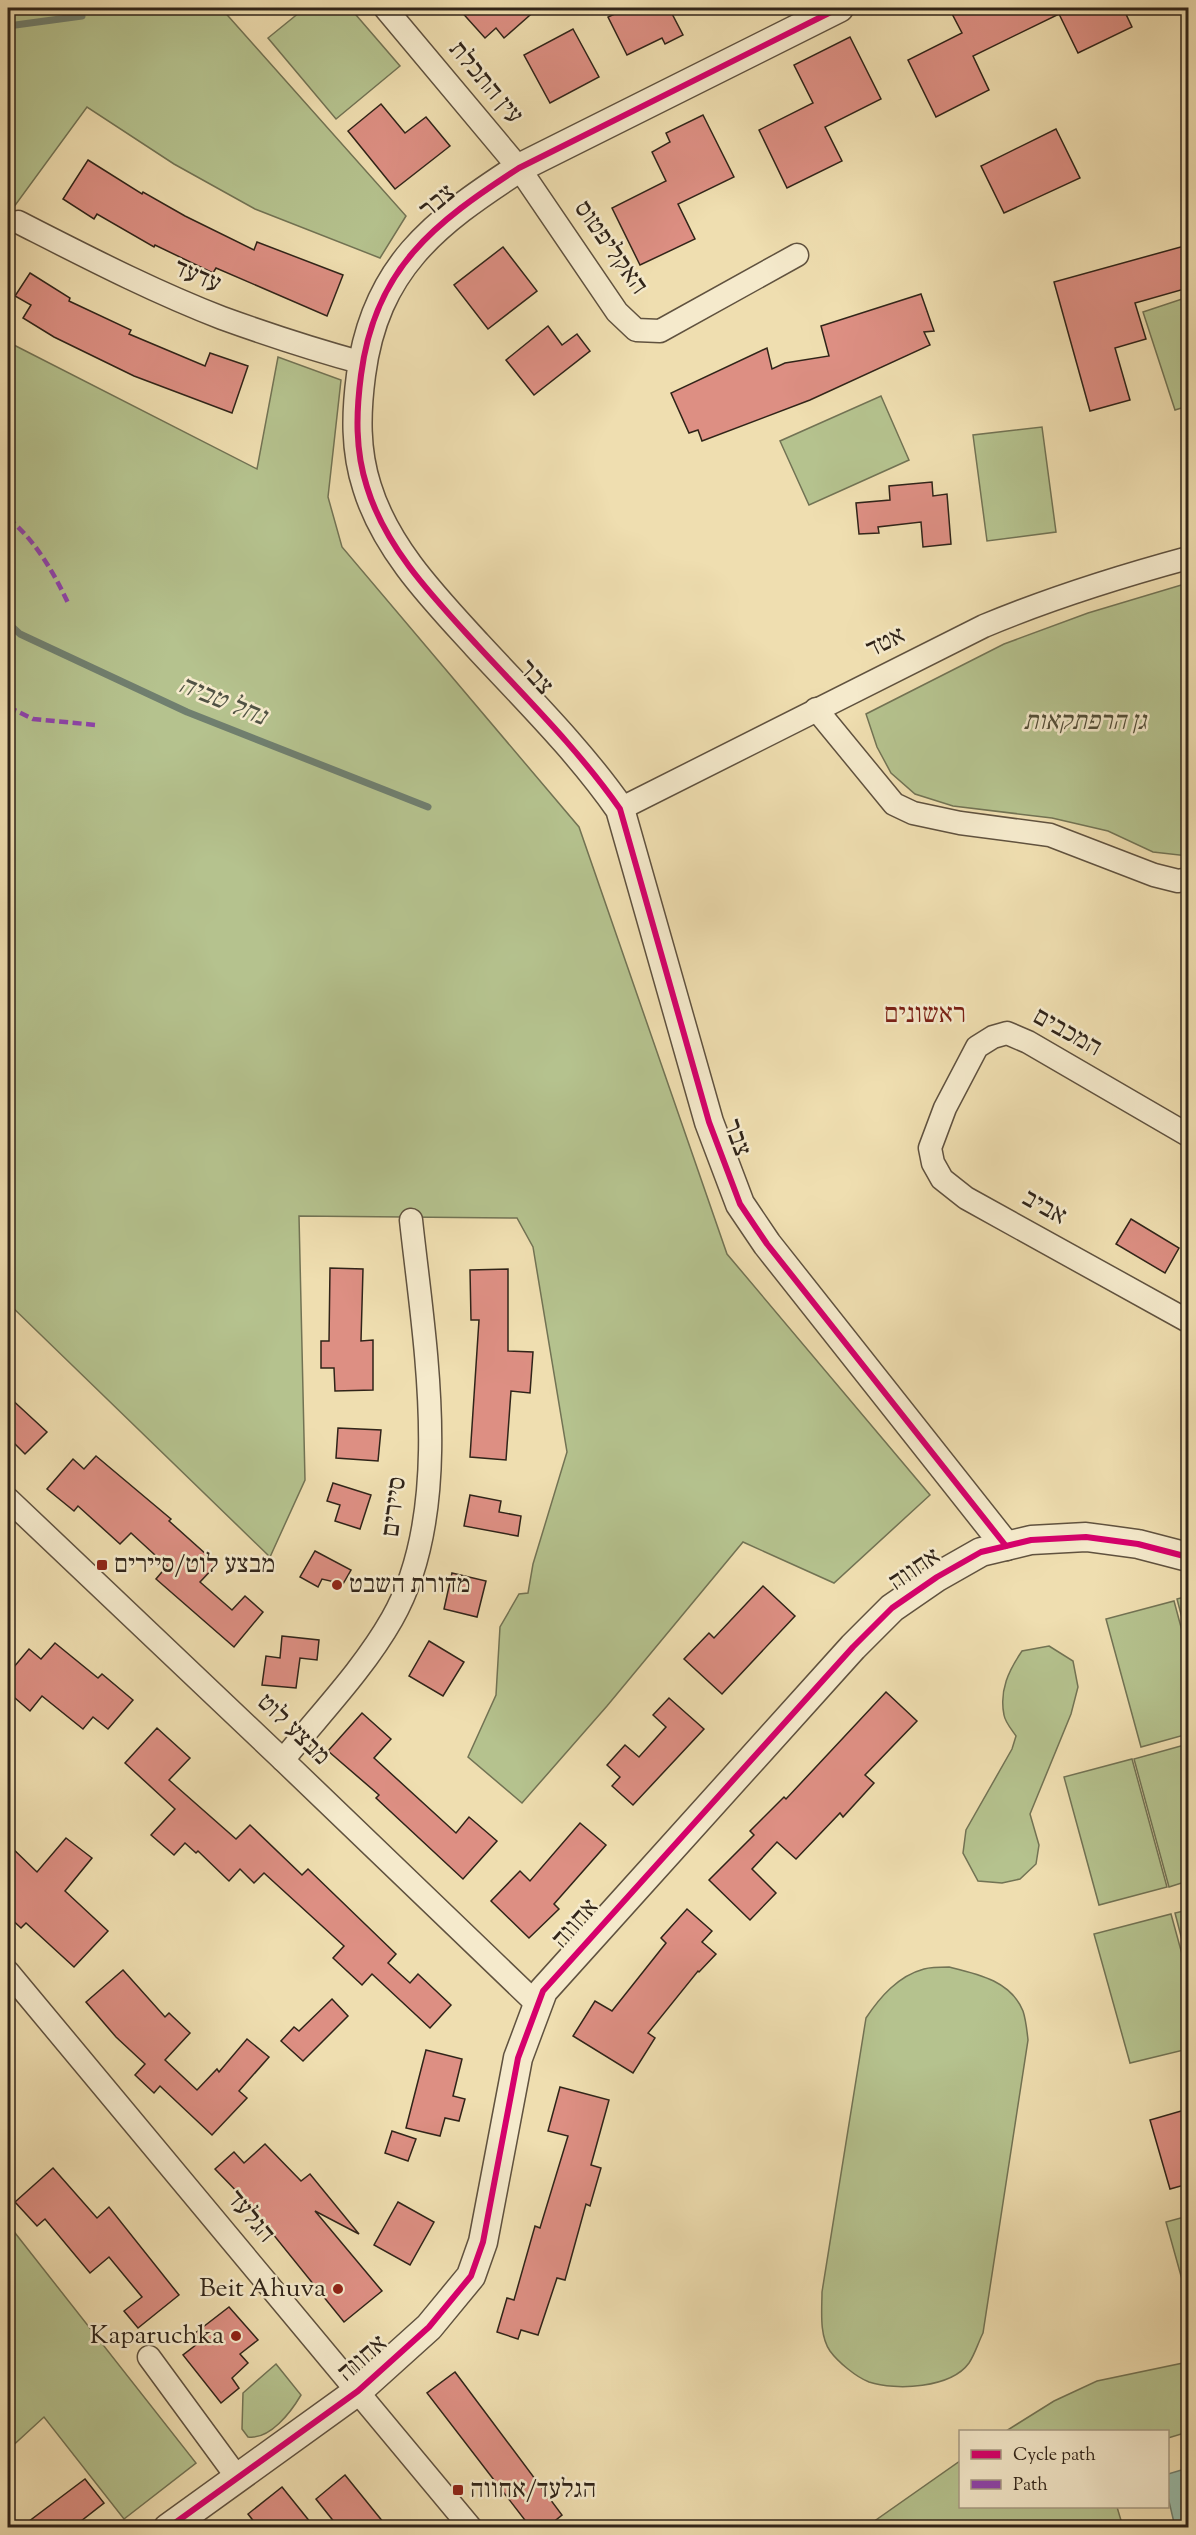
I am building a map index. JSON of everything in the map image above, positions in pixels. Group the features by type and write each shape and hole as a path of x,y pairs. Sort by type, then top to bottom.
{"street":[{"name":"עין התכלת","path":"385,8 519,168"},
{"name":"צבר","path":"839,8 519,168 471,199 431,232 399,268 375,319 363,363 357,403 358,448 367,487 382,525 407,564 447,612 595,773 620,809 710,1122 740,1204 767,1244 1006,1546"},
{"name":"האקליפטוס","path":"519,168 617,312 636,330 660,331 797,255"},
{"name":"עדעד","path":"18,222 153,289 220,317 289,342 363,363"},
{"name":"אטד","path":"620,809 984,626 1038,603 1106,580 1188,558"},
{"path":"816,709 894,804 913,813 960,823 1050,835 1154,875 1178,881 1188,879"},
{"name":"המכבים","path":"945,1108 977,1047 993,1036 1007,1033 1028,1042 1187,1129"},
{"name":"אביב","path":"945,1108 930,1148 933,1163 942,1179 966,1198 1188,1321"},
{"name":"סיירים","path":"283,1760 357,1668 392,1619 415,1570 427,1509 429,1433 425,1352 411,1220"},
{"name":"מבצע לוט","path":"8,1499 537,2004"},
{"name":"אחווה","path":"168,2528 357,2391 429,2327 471,2277 486,2231 518,2058 543,1991 845,1656 892,1608 936,1577 981,1552 1031,1540 1086,1537 1138,1544 1188,1557"},
{"name":"הגלעד","path":"8,1972 471,2528"},
{"path":"149,2357 237,2477"}],"green space":[{"path":"8,8 221,8 406,216 380,258 255,209 174,164 87,107 8,215"},
{"path":"305,8 350,8 400,66 336,119 268,38"},
{"path":"1188,297 1188,406 1175,410 1143,312"},
{"path":"8,342 257,469 278,357 341,380 328,497 342,547 579,827 727,1254 930,1495 834,1583 743,1542 607,1706 522,1803 468,1757 496,1695 500,1627 519,1594 528,1593 533,1564 567,1452 533,1247 517,1218 299,1216 305,1480 270,1557 8,1303"},
{"path":"881,396 909,460 809,505 780,441"},
{"path":"1042,427 1056,532 987,541 973,435"},
{"name":"גן הרפתקאות","path":"1188,583 1188,856 1153,852 1108,831 1052,818 953,806 915,794 891,773 877,747 866,714 1004,644 1088,613"},
{"path":"1188,1596 1188,1641 1177,1599"},
{"path":"1174,1601 1188,1653 1188,1734 1141,1747 1106,1619"},
{"path":"1049,1646 1073,1661 1078,1687 1071,1714 1030,1814 1039,1845 1036,1864 1020,1879 1002,1883 978,1881 963,1853 966,1830 1012,1749 1016,1736 1004,1715 1003,1697 1006,1681 1022,1651"},
{"path":"1188,1744 1188,1881 1169,1887 1134,1759"},
{"path":"1132,1759 1167,1887 1099,1905 1064,1777"},
{"path":"1188,1910 1188,1963 1175,1913"},
{"path":"1171,1914 1188,1976 1188,2049 1130,2063 1094,1934"},
{"path":"949,1967 992,1980 1010,1992 1023,2011 1028,2040 983,2333 969,2363 950,2378 908,2387 880,2385 859,2377 833,2355 826,2345 822,2322 822,2292 866,2018 877,2002 906,1977 927,1968"},
{"path":"1188,2216 1188,2301 1166,2222"},
{"path":"8,2224 196,2463 124,2519 44,2417 8,2450"},
{"path":"1188,2362 1188,2432 1169,2438 1169,2430 1008,2430 1054,2401 1097,2381"},
{"path":"276,2364 301,2395 286,2417 272,2430 256,2437 248,2437 242,2429 243,2393"},
{"path":"959,2462 959,2508 1117,2508 1123,2527 866,2527"}],"shaded area":[{"path":"1188,2468 1188,2527 1175,2527 1169,2501 1169,2474"}],"building":[{"path":"458,8 538,8 504,38 496,28 485,38"},
{"path":"628,8 669,8 683,35 665,44 662,38 627,55 608,17"},
{"path":"949,8 1123,8 1132,27 1078,53 1059,14 973,56 989,90 936,117 908,60 962,33"},
{"path":"573,29 599,77 550,103 524,55"},
{"path":"850,37 881,99 825,127 842,161 787,188 759,130 813,103 794,65"},
{"path":"381,104 405,133 426,117 450,146 395,189 348,131"},
{"path":"703,115 734,177 678,204 695,239 640,265 612,208 666,181 652,152 670,142 666,133"},
{"path":"1056,129 1080,178 1004,213 981,166"},
{"path":"88,160 142,194 143,192 185,216 254,250 257,242 343,275 327,316 216,268 213,273 155,245 154,247 97,214 94,219 63,199"},
{"path":"1188,245 1188,288 1135,303 1146,339 1115,348 1130,400 1090,411 1054,282"},
{"path":"503,247 537,291 488,329 454,285"},
{"path":"30,273 70,298 69,301 131,330 129,334 205,366 210,353 248,366 232,413 134,376 54,337 23,318 31,305 15,296"},
{"path":"921,294 934,331 924,332 930,345 810,400 702,441 698,430 689,433 671,393 767,348 772,369 785,363 829,356 821,326"},
{"path":"548,326 562,345 577,334 590,351 534,395 506,360"},
{"path":"932,482 933,496 947,494 951,544 923,547 921,522 878,527 879,533 859,534 856,503 890,500 889,486"},
{"path":"1131,1219 1179,1248 1165,1273 1116,1244"},
{"path":"330,1268 363,1269 361,1341 373,1340 373,1390 335,1391 334,1368 321,1368 321,1341 329,1341"},
{"path":"508,1269 508,1351 533,1352 530,1393 511,1391 506,1460 470,1457 479,1320 471,1320 470,1270"},
{"path":"8,1396 47,1432 25,1454 8,1437"},
{"path":"338,1428 381,1430 378,1461 336,1458"},
{"path":"96,1456 171,1519 169,1521 217,1564 200,1582 232,1610 245,1596 263,1612 234,1647 156,1579 167,1566 131,1533 120,1544 78,1506 74,1511 47,1489 73,1459 84,1469"},
{"path":"333,1483 371,1495 360,1529 335,1521 340,1505 327,1501"},
{"path":"470,1495 501,1501 499,1512 521,1516 518,1536 464,1526"},
{"path":"315,1551 351,1570 343,1584 322,1579 318,1587 300,1577"},
{"path":"452,1573 486,1581 477,1617 444,1609"},
{"path":"763,1586 795,1616 722,1694 684,1659 709,1633 714,1638"},
{"path":"282,1636 319,1640 317,1660 300,1658 296,1688 262,1685 266,1656 280,1658"},
{"path":"429,1641 464,1662 443,1696 409,1676"},
{"path":"55,1643 98,1678 102,1674 133,1700 108,1729 93,1717 83,1729 42,1696 30,1711 8,1692 8,1674 29,1649 41,1659"},
{"path":"886,1692 917,1721 865,1775 874,1783 843,1817 840,1813 796,1859 777,1842 752,1869 776,1893 750,1920 709,1880 754,1835 750,1831 784,1797 786,1799"},
{"path":"669,1698 704,1729 633,1805 612,1786 620,1777 607,1765 625,1745 639,1757 666,1727 653,1715"},
{"path":"362,1713 391,1739 374,1758 456,1833 469,1817 497,1841 463,1879 376,1798 379,1795 328,1751"},
{"path":"157,1728 190,1758 169,1780 236,1839 250,1825 302,1875 308,1869 396,1954 388,1963 410,1983 418,1974 451,2005 430,2028 372,1974 362,1985 333,1958 344,1946 264,1873 254,1883 240,1869 229,1881 198,1851 196,1853 185,1843 174,1855 151,1835 175,1809 125,1763"},
{"path":"580,1823 606,1845 554,1904 559,1909 529,1938 491,1901 520,1871 530,1881"},
{"path":"66,1838 92,1858 65,1891 108,1931 74,1967 26,1923 21,1928 8,1916 8,1844 37,1872"},
{"path":"687,1909 712,1931 702,1942 716,1954 698,1971 648,2033 655,2038 633,2073 573,2036 595,2001 612,2011 666,1943 661,1938"},
{"path":"123,1970 165,2017 169,2013 190,2033 165,2060 197,2090 217,2069 219,2072 247,2039 269,2057 239,2091 247,2098 212,2135 160,2086 154,2093 135,2075 145,2064 116,2037 86,2002"},
{"path":"332,1999 348,2016 303,2061 281,2041 294,2027 299,2031"},
{"path":"426,2050 462,2059 453,2096 465,2099 459,2121 445,2118 440,2136 406,2128"},
{"path":"560,2087 609,2100 591,2165 601,2168 590,2206 586,2204 565,2280 557,2278 538,2335 521,2330 518,2339 497,2332 507,2298 514,2300 535,2226 540,2228 568,2136 548,2131"},
{"path":"1188,2109 1188,2184 1170,2189 1150,2120"},
{"path":"392,2131 416,2139 408,2161 385,2153"},
{"path":"265,2144 301,2181 310,2174 359,2234 315,2211 382,2291 344,2322 247,2202 215,2169 234,2152 244,2163"},
{"path":"53,2168 97,2218 109,2207 179,2295 138,2328 124,2311 142,2297 109,2257 90,2273 45,2219 37,2226 15,2202"},
{"path":"398,2202 434,2222 410,2265 374,2245"},
{"path":"229,2307 258,2340 240,2354 248,2363 232,2378 239,2388 221,2403 183,2355 201,2341 194,2334"},
{"path":"455,2372 562,2515 546,2528 531,2528 427,2393"},
{"path":"345,2475 388,2528 339,2528 316,2499"},
{"path":"85,2479 104,2503 72,2528 20,2528"},
{"path":"282,2487 315,2528 259,2528 248,2514"}],"waterway":[{"path":"8,26 82,16"},
{"name":"נחל טביה","path":"8,623 20,634 187,712 428,807"}],"marked path":[{"path":"8,518 43,558 69,605"},
{"path":"8,707 33,719 96,725"}],"cycle path":[{"path":"839,8 519,168 460,208 435,229 413,252 395,277 380,305 368,338 358,403 360,459 375,510 413,572 569,745 620,809 709,1122 740,1204 767,1244 1006,1546"},
{"path":"168,2528 358,2391 429,2327 471,2276 483,2242 518,2058 543,1991 853,1647 892,1608 937,1577 981,1552 1031,1540 1086,1537 1138,1544 1188,1557"}],"place":[{"name":"מבצע לוט/סיירים","path":"102,1565"},
{"name":"מדורת השבט","path":"337,1585"},
{"name":"Beit Ahuva","path":"338,2289"},
{"name":"Kaparuchka","path":"236,2336"},
{"name":"הגלעד/אחווה","path":"458,2490"}],"district":[{"name":"ראשונים","path":"925,1015"}]}
